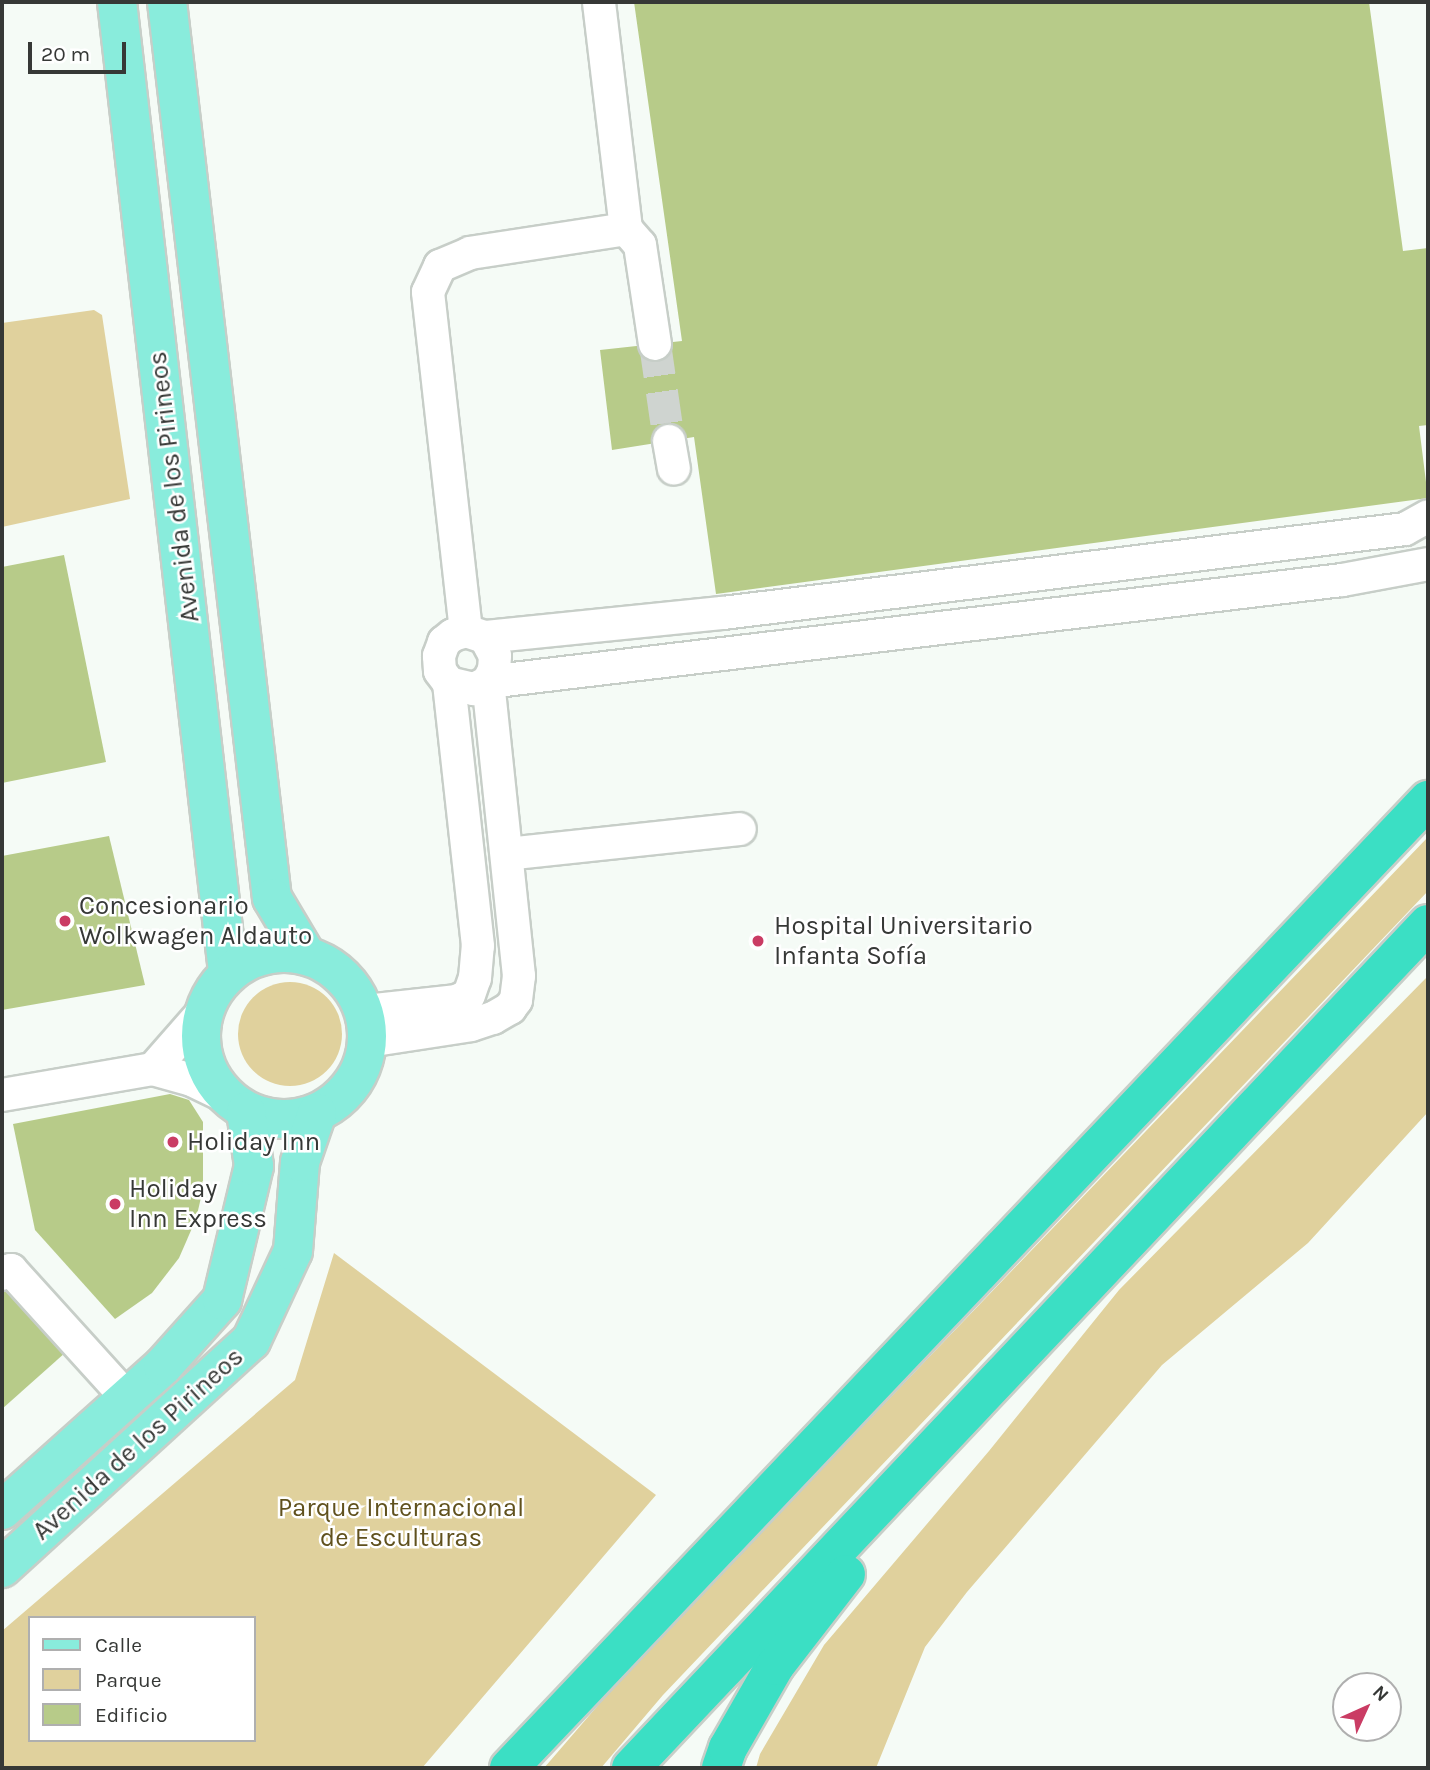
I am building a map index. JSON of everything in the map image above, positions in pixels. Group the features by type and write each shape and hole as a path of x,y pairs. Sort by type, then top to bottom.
{"highway":[{"path":"509,1768 1428,800"},
{"path":"631,1768 1428,924"},
{"path":"721,1768 728,1748 775,1666 846,1574 879,1507"}],"main road":[{"name":"Avenida de los Pirineos","path":"117,2 228,972"},
{"name":"Avenida de los Pirineos","path":"167,2 272,898 306,955"},
{"path":"273,953 306,955 323,962 346,981 367,1026 357,1076 339,1099 317,1113 288,1120 270,1119 235,1103 204,1061 200,1040 203,1012 210,995 228,972 246,961 273,953"},
{"name":"Avenida de los Pirineos","path":"2,1510 163,1366 222,1300 254,1166 235,1103"},
{"name":"Avenida de los Pirineos","path":"2,1568 251,1341 293,1251 300,1162 317,1113"}],"street":[{"path":"599,2 626,229 640,245 655,344"},
{"path":"367,1026 471,1025 510,1008 516,1000 519,976 488,682 494,670 495,656 475,634 428,292 440,265 470,253 626,229"},
{"path":"367,1026 457,1002 469,995 475,978 478,946 449,683 440,671 439,656 444,642 475,634 723,613 1405,529 1428,516"},
{"path":"449,683 474,689 488,682 1342,580 1428,564"},
{"path":"507,854 740,830"},
{"path":"153,1069 203,1012"},
{"path":"2,1095 153,1069 192,1080 235,1103"},
{"path":"2,1274 11,1270 127,1398"}],"green space":[{"path":"94,310 102,315 130,499 2,527 2,323"},
{"path":"1428,837 1428,891 663,1695 601,1768 544,1768 625,1674"},
{"path":"1428,976 1428,1112 1308,1243 1162,1365 967,1592 925,1647 876,1768 756,1768 760,1754 824,1645 989,1451 1119,1290"},
{"path":"290,982 310,986 327,997 338,1014 342,1034 338,1054 327,1071 310,1082 290,1086 270,1082 253,1071 242,1054 238,1034 242,1014 253,997 270,986"},
{"name":"Parque Internacional de Esculturas","path":"334,1253 656,1495 422,1768 2,1768 2,1631 295,1380"}],"building":[{"path":"634,2 1369,2 1403,251 1428,248 1428,425 1419,426 1428,498 716,594 694,437 612,450 600,350 682,341"},
{"path":"64,555 106,762 2,783 2,567"},
{"name":"Concesionario Wolkwagen Aldauto","path":"109,836 145,985 2,1010 2,856"},
{"name":"Holiday Inn Express","path":"170,1094 189,1100 203,1122 203,1189 196,1219 179,1258 152,1293 115,1319 35,1230 13,1124"},
{"path":"2,1283 75,1344 2,1409"}],"tunnel":[{"path":"655,344 669,441"}],"place":[{"name":"Concesionario Wolkwagen Aldauto","path":"65,921"},
{"name":"Hospital Universitario Infanta Sofía","path":"758,941"},
{"name":"Holiday Inn","path":"173,1142"},
{"name":"Holiday Inn Express","path":"115,1204"}]}
